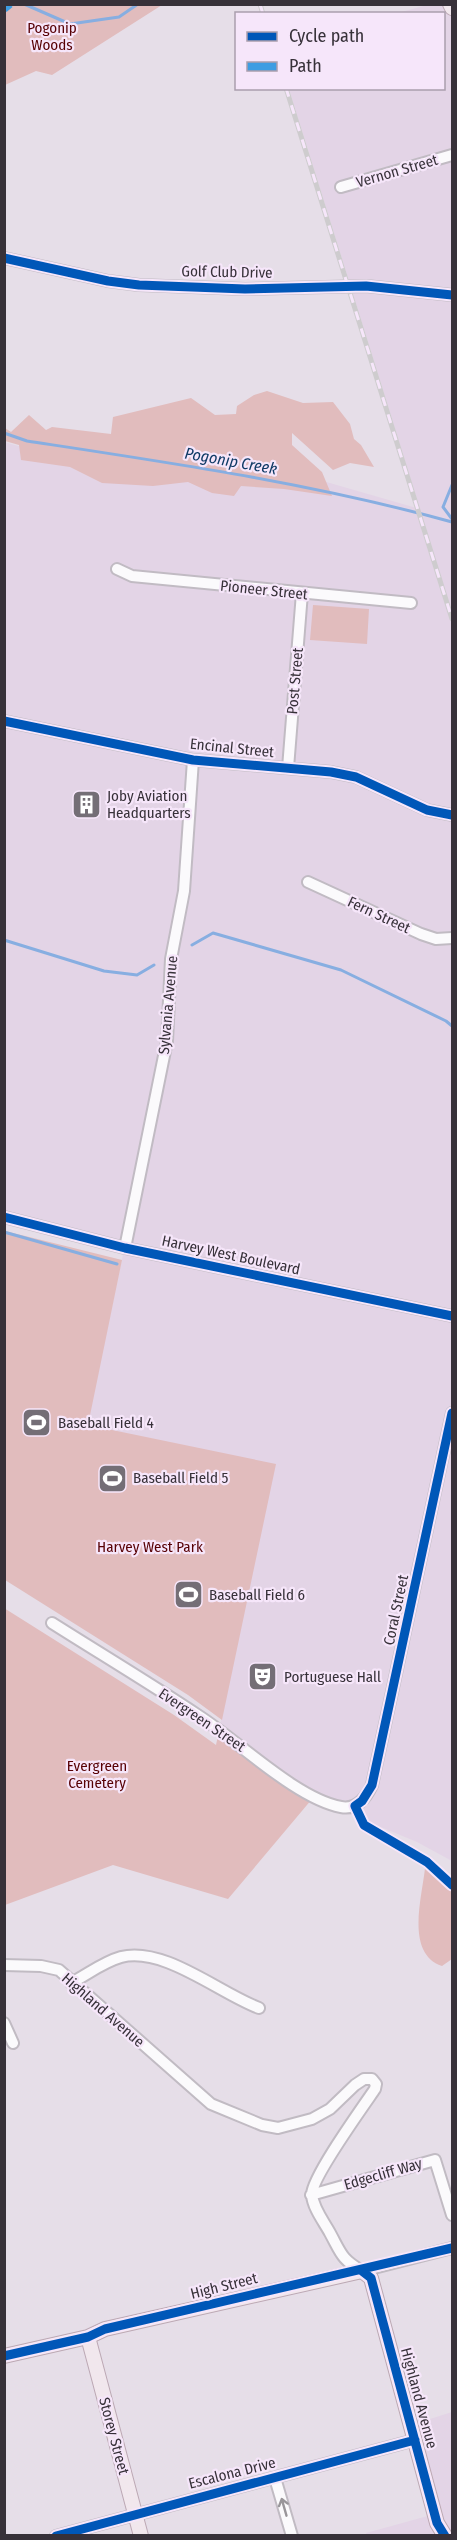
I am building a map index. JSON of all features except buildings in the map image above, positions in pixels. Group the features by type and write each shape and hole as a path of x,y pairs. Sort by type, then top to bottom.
{"main road":[{"name":"High Street","path":"4,2356 88,2337 105,2329 362,2271"},
{"name":"Highland Avenue","path":"362,2271 371,2278 437,2523 445,2535"},
{"name":"Storey Street","path":"88,2337 141,2535"}],"street":[{"name":"Vernon Street","path":"341,188 453,155"},
{"name":"Golf Club Drive","path":"4,258 108,281 139,285 245,289 366,286 453,295"},
{"name":"Pioneer Street","path":"117,569 132,576 411,603"},
{"name":"Post Street","path":"288,768 302,593"},
{"name":"Encinal Street","path":"4,721 193,760 288,768 357,777 427,810 453,815"},
{"name":"Sylvania Avenue","path":"125,1248 167,1041 171,959 184,891 193,760"},
{"name":"Fern Street","path":"308,882 421,934 436,939 453,938"},
{"name":"Harvey West Boulevard","path":"4,1217 125,1248 453,1316"},
{"path":"431,1312 453,1310"},
{"name":"Coral Street","path":"355,1806 362,1801 372,1785 453,1413"},
{"name":"Evergreen Street","path":"52,1623 201,1717 288,1782 324,1802 343,1808 355,1806"},
{"path":"71,1983 105,1962 139,1955 156,1958 177,1967 259,2008"},
{"name":"Highland Avenue","path":"4,1965 41,1966 59,1971 211,2104 262,2125 278,2128 312,2119 330,2109 355,2085 364,2079 372,2079 376,2084 375,2089 351,2122 315,2182 311,2195 346,2261 362,2271"},
{"path":"4,2023 13,2043"},
{"name":"Edgecliff Way","path":"311,2195 435,2160 453,2215"},
{"name":"High Street","path":"362,2271 453,2248"},
{"name":"Escalona Drive","path":"56,2535 415,2440"},
{"path":"275,2478 292,2535"}],"shaded area":[{"path":"427,5 452,6 452,1861 417,1842 306,1796 219,1731 275,1465 87,1425 125,1245 5,1217 4,442 107,471 316,479 420,509 289,90 445,90 445,12 402,12"},
{"path":"452,2412 452,2535 367,2536 366,2533 435,2514 411,2425"}],"green space":[{"name":"Pogonip Woods","path":"4,5 162,5 52,75 36,71 5,85"},
{"path":"267,391 303,403 333,402 350,424 354,439 361,445 374,467 350,463 333,470 292,433 292,445 322,472 332,496 241,486 234,496 212,493 188,482 153,486 102,483 70,467 21,460 19,445 5,441 5,428 11,432 29,415 46,430 52,427 111,434 113,417 191,398 215,415 236,414 237,406 254,395"},
{"path":"313,605 369,609 367,644 310,640"},
{"name":"Harvey West Park","path":"5,1231 122,1260 88,1425 276,1464 222,1720 188,1695 5,1580"},
{"name":"Evergreen Cemetery","path":"4,1608 174,1715 216,1745 219,1731 312,1799 228,1899 113,1865 5,1905"},
{"path":"425,1868 452,1889 452,1959 442,1966 431,1959 423,1949 420,1937 419,1909"}],"waterway":[{"path":"24,4 70,24 119,17 138,4"},
{"name":"Pogonip Creek","path":"4,433 27,441 294,485 452,522"},
{"path":"452,485 443,507 452,519"},
{"path":"192,945 213,933 341,970 452,1026"},
{"path":"4,940 104,971 137,975 154,965"},
{"path":"4,1232 117,1264"}],"railway":[{"path":"260,4 262,12"},
{"path":"287,90 452,619"}],"marked path":[{"path":"4,9 10,4"}],"cycle path":[{"path":"4,258 108,281 139,285 245,289 366,286 452,295"},
{"path":"4,721 193,760 331,772 356,777 427,810 452,815"},
{"path":"4,1217 125,1248 452,1316"},
{"path":"452,1413 372,1785 362,1801 355,1806 364,1825 427,1862 452,1885"},
{"path":"4,2356 88,2337 105,2329 452,2248"},
{"path":"362,2271 371,2278 437,2523 445,2536"},
{"path":"56,2536 415,2440"}],"place":[{"name":"Joby Aviation Headquarters","path":"86,805"},
{"name":"Baseball Field 4","path":"37,1423"},
{"name":"Baseball Field 5","path":"112,1478"},
{"name":"Baseball Field 6","path":"188,1595"},
{"name":"Portuguese Hall","path":"263,1677"}]}
